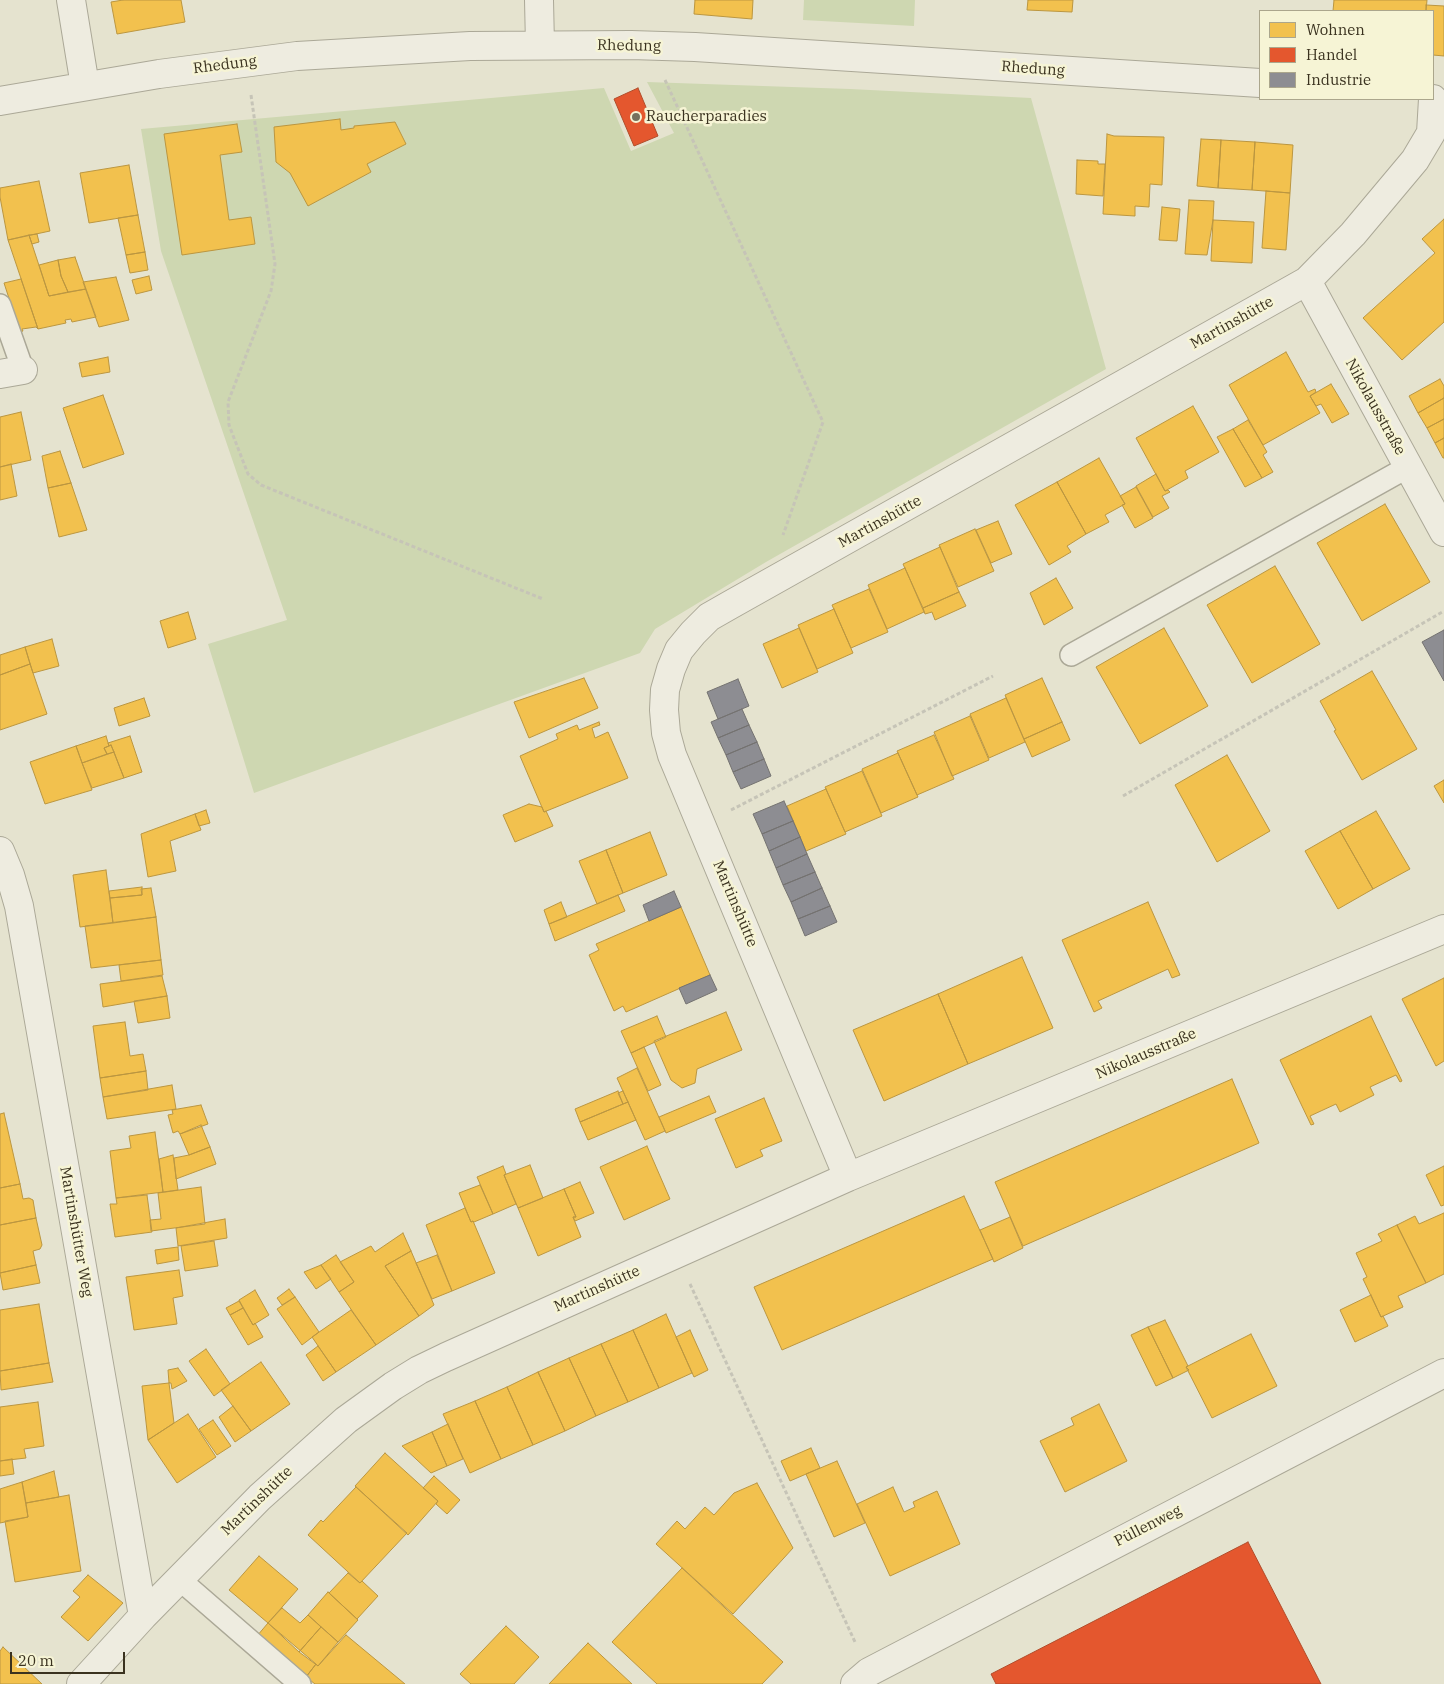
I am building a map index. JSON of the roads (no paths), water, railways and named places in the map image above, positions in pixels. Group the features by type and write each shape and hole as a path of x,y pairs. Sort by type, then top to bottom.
{"street":[{"path":"70,0 84,86"},
{"path":"539,0 540,45"},
{"name":"Rhedung","path":"0,101 84,86 297,56 470,46 540,45 705,48 1259,83"},
{"name":"Martinshütte","path":"81,1684 179,1579 260,1497 346,1420 393,1386 446,1357 848,1177 672,755 666,733 665,690 679,650 709,618 1306,282 1353,234 1415,160 1431,133 1433,100"},
{"name":"Nikolausstraße","path":"1306,282 1444,532"},
{"name":"Martinshütter Weg","path":"2,856 19,906 144,1616"},
{"name":"Nikolausstraße","path":"848,1177 1444,929"},
{"name":"Püllenweg","path":"866,1680 1444,1374"}],"lane":[{"path":"0,305 11,372"},
{"path":"1071,655 1408,467"},
{"path":"179,1579 300,1684"}],"place":[{"name":"Raucherparadies","path":"636,117"}]}
